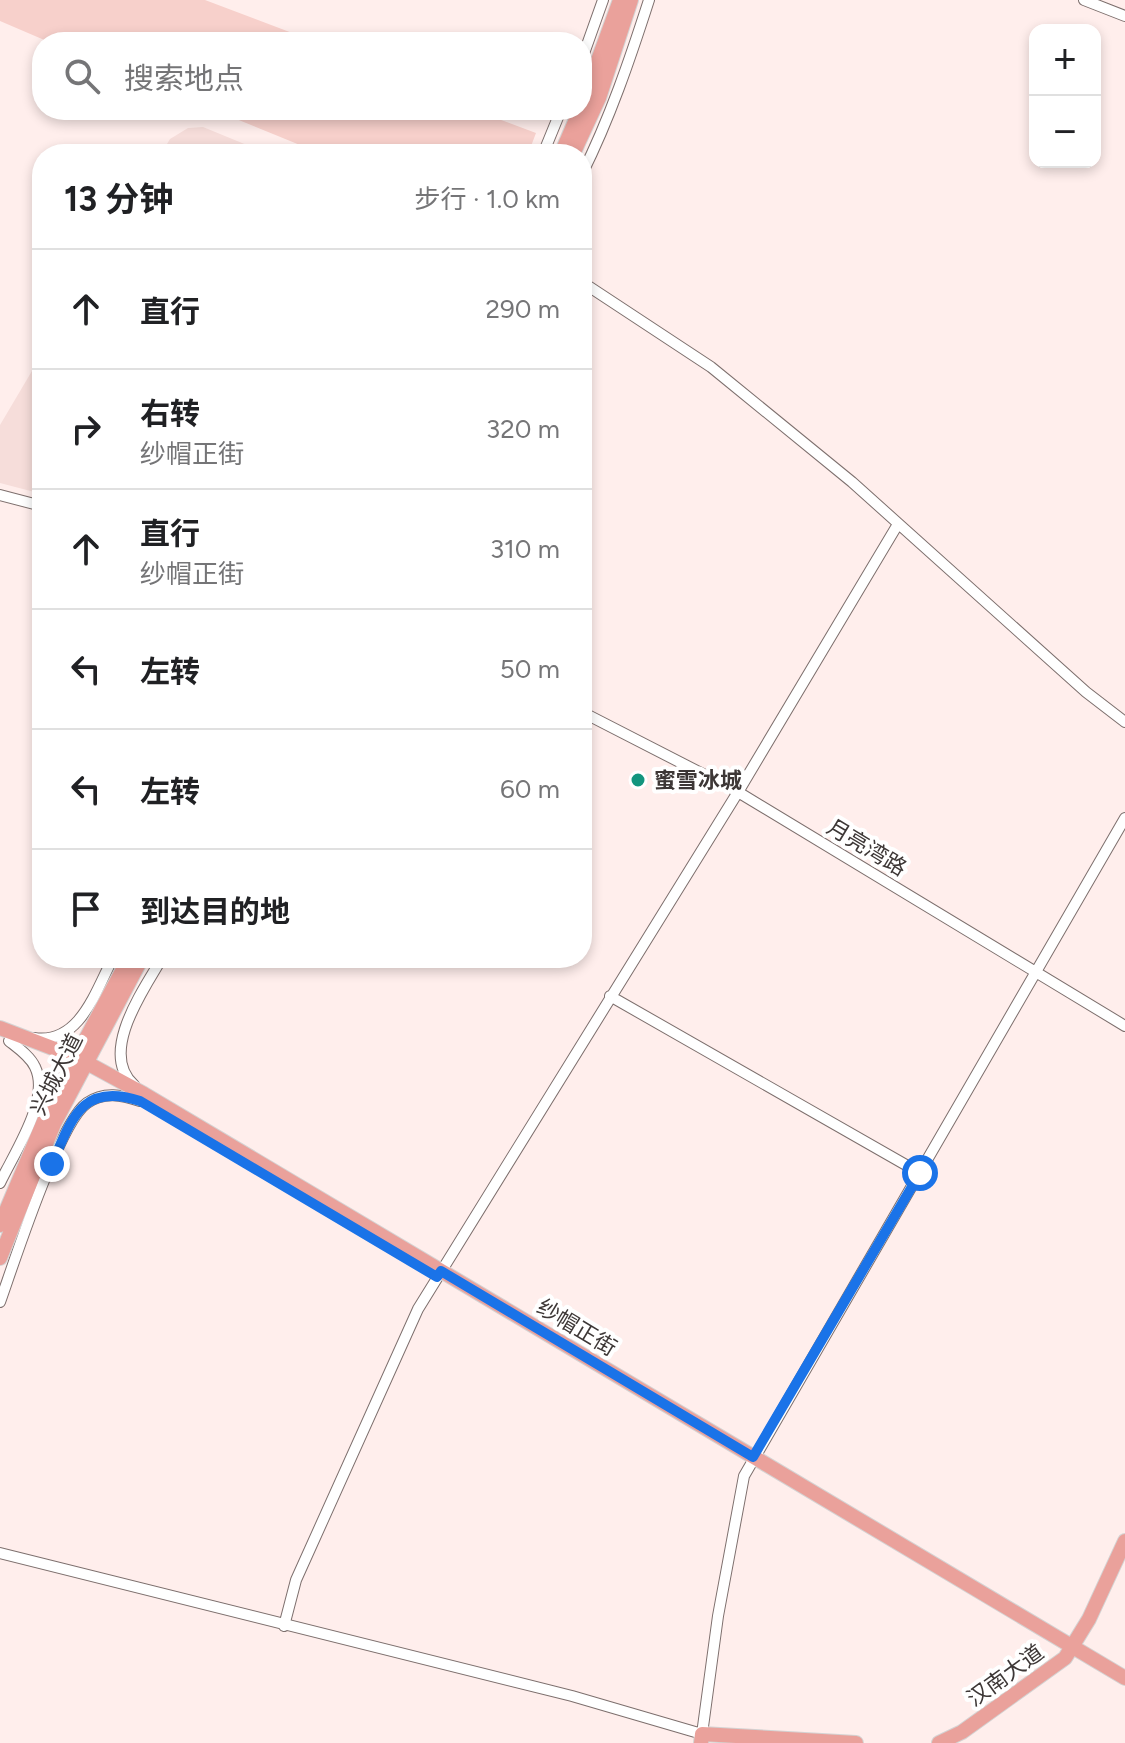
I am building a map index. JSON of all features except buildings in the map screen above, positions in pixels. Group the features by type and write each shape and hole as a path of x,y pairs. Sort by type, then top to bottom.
{"main road":[{"path":"592,77 620,0"},
{"path":"592,113 631,0"},
{"path":"565,144 576,120"},
{"path":"578,144 589,120"},
{"name":"兴城大道","path":"0,1258 80,1063 124,968"},
{"name":"兴城大道","path":"0,1225 41,1127 136,968"},
{"name":"纱帽正街","path":"3,1036 24,1036 142,1097 1071,1650 1125,1678"},
{"name":"纱帽正街","path":"3,1036 80,1063"},
{"name":"汉南大道","path":"939,1743 952,1739 976,1723 1054,1668 1071,1650 1094,1609 1125,1541"},
{"name":"纱帽正街","path":"1071,1650 1125,1687"},
{"path":"702,1739 856,1743"}],"street":[{"path":"592,32 603,0"},
{"path":"592,155 623,78 649,0"},
{"path":"1084,0 1125,16"},
{"path":"547,144 557,120"},
{"path":"592,289 711,367 852,482 1086,692 1125,722"},
{"path":"0,495 32,503"},
{"path":"284,1626 302,1566 397,1351 439,1274 738,792 898,524"},
{"name":"月亮湾路","path":"592,717 738,792 1125,1026"},
{"path":"0,1553 572,1696 702,1739 738,1502 751,1460 1125,818"},
{"path":"24,1036 44,1039 71,1029 80,1020 108,968"},
{"path":"142,1097 123,1069 122,1036 156,968"},
{"path":"610,996 920,1173"},
{"path":"0,1183 40,1096 35,1067 3,1036"},
{"path":"0,1302 52,1164 73,1118 87,1103 108,1095 142,1097"}],"shaded area":[{"path":"0,0 205,0 290,32 32,32 32,35 0,21"},
{"path":"239,120 501,120 536,133 532,144 297,144"},
{"path":"203,127 245,144 167,144 188,128"},
{"path":"32,371 32,491 0,483 0,425"}],"place":[{"name":"蜜雪冰城","path":"638,780"}],"route":[{"path":"52,1164 73,1118 87,1103 97,1097 121,1094 140,1101 437,1277 441,1271 753,1457 920,1173"}]}
